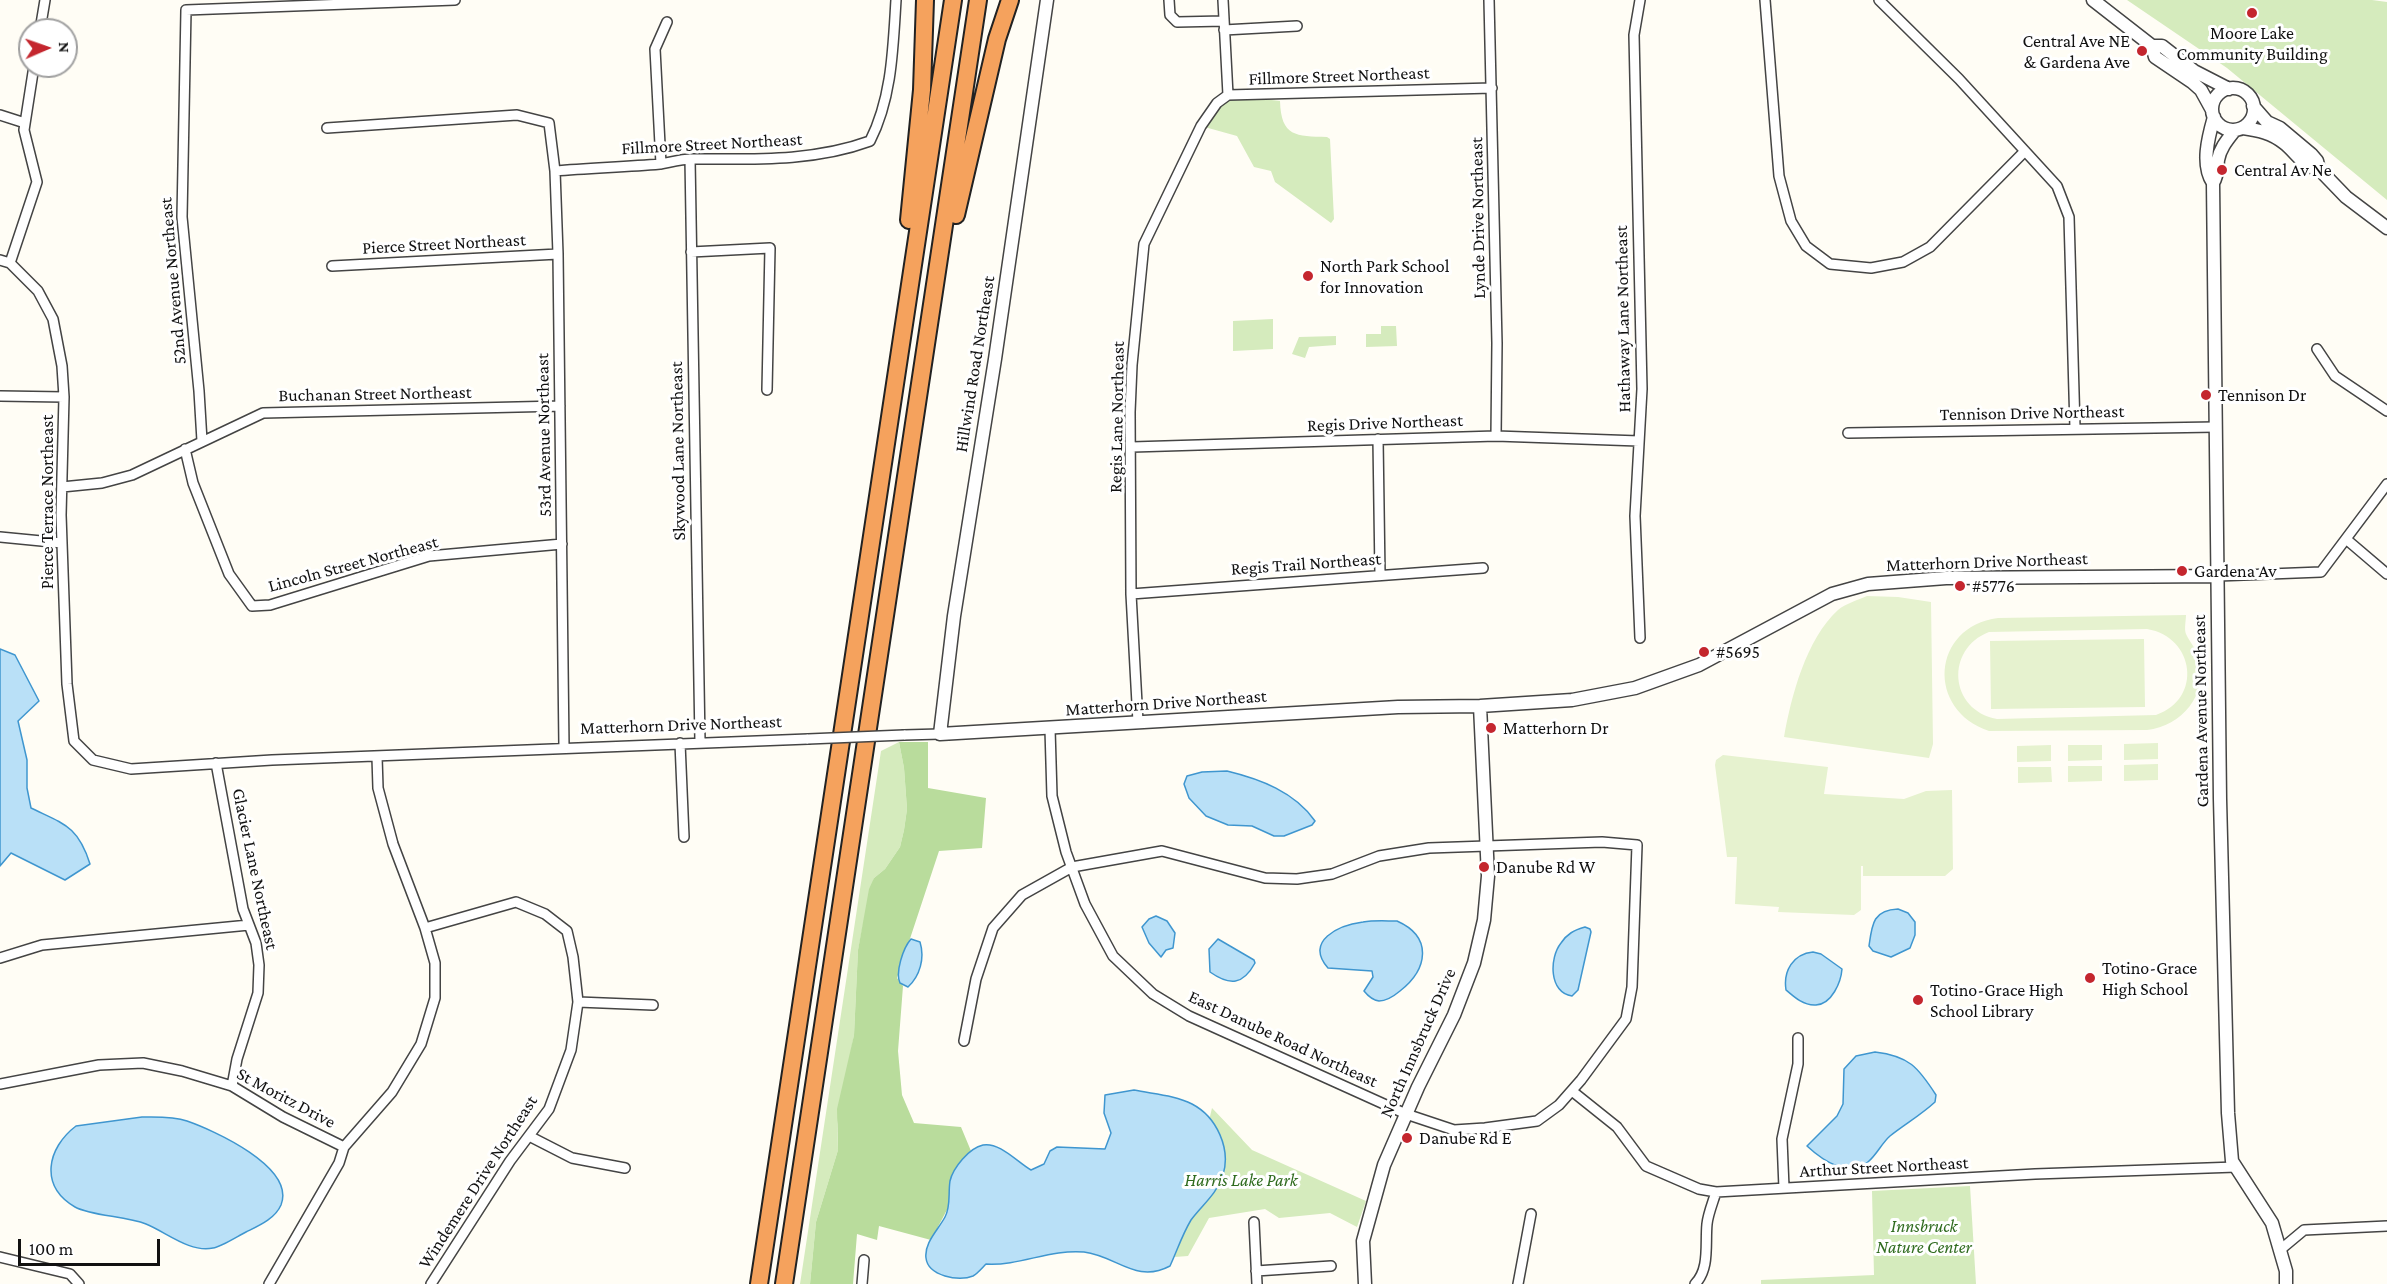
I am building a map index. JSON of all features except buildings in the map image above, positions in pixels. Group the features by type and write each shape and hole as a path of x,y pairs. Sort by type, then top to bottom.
{"highway":[{"path":"872,537 918,136 924,55 925,0"},
{"path":"759,1284 953,0"},
{"path":"784,1284 978,0"},
{"path":"940,258 956,216 997,39 1010,0"}],"street":[{"path":"42,18 45,0"},
{"path":"225,4 454,0"},
{"name":"Fillmore Street Northeast","path":"555,171 660,164 690,159 735,161 799,157 854,147 870,141 882,119 890,74 896,0"},
{"name":"Hillwind Road Northeast","path":"940,734 954,616 1047,0"},
{"path":"1169,0 1170,15 1177,22 1297,26"},
{"path":"1223,0 1228,95"},
{"name":"Lynde Drive Northeast","path":"1489,0 1497,343 1496,436"},
{"name":"Hathaway Lane Northeast","path":"1640,0 1634,35 1642,389 1635,516 1640,638"},
{"path":"1765,0 1779,176 1791,221 1806,246 1830,264 1871,268 1903,262 1930,247 2025,151"},
{"path":"1879,0 1959,80 2057,186 2069,217 2075,428"},
{"path":"2093,0 2152,46 2155,57 2201,90 2222,128 2269,134 2284,143 2310,168 2319,169"},
{"name":"52nd Avenue Northeast","path":"202,441 200,391 182,217 186,10 225,4"},
{"path":"660,164 655,49 667,22"},
{"path":"2152,46 2162,46 2194,71 2229,89 2241,90 2268,122 2280,128 2311,154 2317,161 2319,169 2346,196 2387,228"},
{"path":"5,261 37,182 24,130 32,78"},
{"name":"Fillmore Street Northeast","path":"1202,126 1217,103 1228,95 1492,88"},
{"path":"2214,183 2208,175 2208,141 2219,94 2229,89"},
{"path":"2239,129 2252,118 2253,106"},
{"path":"0,115 25,123"},
{"name":"53rd Avenue Northeast","path":"327,128 517,115 549,123 555,171 558,254 564,747"},
{"name":"Regis Lane Northeast","path":"1138,722 1131,594 1132,365 1144,244 1202,126"},
{"name":"Gardena Avenue Northeast","path":"2239,129 2222,148 2218,159 2218,175 2214,183 2220,792 2228,1113 2232,1161 2272,1223 2286,1271 2286,1284"},
{"name":"Skywood Lane Northeast","path":"690,159 700,742"},
{"path":"691,252 770,248 767,390"},
{"name":"Pierce Street Northeast","path":"332,266 558,254"},
{"name":"Pierce Terrace Northeast","path":"5,261 38,291 53,319 62,366 64,397 62,543 67,684 75,741 93,760"},
{"path":"2317,349 2336,376 2387,411"},
{"path":"0,396 64,397"},
{"name":"Buchanan Street Northeast","path":"62,487 102,483 132,475 263,413 560,406"},
{"name":"Tennison Drive Northeast","path":"1848,433 2216,427"},
{"name":"Regis Drive Northeast","path":"1132,447 1496,436 1639,441"},
{"path":"1377,439 1380,575"},
{"name":"Lincoln Street Northeast","path":"185,449 193,483 229,574 252,606 270,605 429,556 562,544"},
{"path":"2218,576 2321,572 2387,484"},
{"path":"0,537 62,543"},
{"path":"2346,539 2387,574"},
{"name":"Regis Trail Northeast","path":"1131,594 1483,568"},
{"name":"Matterhorn Drive Northeast","path":"93,760 131,769 564,747 1050,729 1398,707 1480,706 1572,700 1635,688 1699,665 1832,594 1868,584 1946,578 2218,576"},
{"name":"North Innsbruck Drive","path":"1365,1284 1363,1241 1384,1165 1406,1113 1454,1015 1474,963 1484,920 1487,887 1480,706"},
{"name":"East Danube Road Northeast","path":"1050,729 1052,796 1085,904 1113,956 1153,994 1189,1017 1406,1113 1454,1130 1537,1121 1559,1105 1626,1019 1632,987 1637,845 1602,842 1486,846"},
{"path":"680,743 684,837"},
{"path":"269,1284 339,1163 344,1147 392,1092 422,1044 435,998 435,963 425,928 393,844 378,789 377,757"},
{"name":"Glacier Lane Northeast","path":"216,763 243,909 256,943 259,965 258,993 237,1059 232,1086"},
{"path":"964,1041 976,979 993,928 1022,895 1072,867 1162,851 1265,878 1297,879 1332,874 1378,856 1429,848 1486,846"},
{"name":"Windemere Drive Northeast","path":"425,928 516,902 545,914 567,931 573,957 578,1002 570,1050 549,1109 510,1161 431,1284"},
{"path":"0,958 42,945 249,925"},
{"path":"578,1002 653,1005"},
{"path":"1784,1188 1782,1139 1798,1065 1798,1038"},
{"name":"St Moritz Drive","path":"0,1084 99,1065 143,1063 182,1071 232,1086 283,1117 344,1147"},
{"name":"Arthur Street Northeast","path":"1572,1091 1617,1127 1646,1166 1699,1189 1716,1192 2035,1174 2236,1167"},
{"path":"529,1136 572,1158 625,1168"},
{"path":"1695,1284 1701,1278 1706,1252 1707,1224 1716,1192"},
{"path":"1518,1284 1531,1214"},
{"path":"1254,1222 1257,1284"},
{"path":"2280,1250 2304,1230 2387,1226"},
{"path":"0,1257 70,1274 79,1284"},
{"path":"862,1284 864,1260"},
{"path":"1256,1271 1331,1266"}],"green space":[{"path":"2127,0 2372,0 2387,2 2387,200 2227,68"},
{"path":"1228,95 1280,101 1283,122 1292,132 1330,139 1334,219 1331,223 1275,182 1271,171 1254,167 1237,136 1201,126"},
{"path":"1273,319 1273,349 1233,351 1233,321"},
{"path":"1381,326 1396,326 1397,346 1366,347 1366,334 1381,334"},
{"path":"1336,336 1336,345 1309,347 1305,358 1292,354 1299,337"},
{"path":"1867,596 1898,597 1931,602 1933,744 1929,758 1784,737 1796,687 1817,636 1838,610"},
{"path":"2186,615 2185,632 2198,655 2201,672 2200,685 2190,706 2181,715 2160,727 2147,730 1989,731 1969,720 1954,706 1946,688 1945,670 1949,652 1959,636 1976,625 1998,618","holes":["2147,629 2163,634 2175,644 2183,656 2187,669 2186,683 2181,696 2171,707 2156,715 1997,719 1981,713 1969,704 1958,678 1965,652 1975,640 1989,632"]},
{"path":"2144,639 2145,707 1991,709 1990,641"},
{"path":"899,742 904,768 907,809 904,830 900,847 885,869 874,878 863,925 858,950 854,1035 837,1124 838,1150 816,1222 810,1284 800,1284 881,751"},
{"path":"899,742 928,742 928,788 986,798 982,848 939,851 897,978 903,986 898,1051 902,1095 914,1123 961,1127 971,1151 951,1179 949,1206 931,1240 879,1226 877,1240 857,1234 853,1284 810,1284 816,1222 838,1150 837,1109 854,1035 858,950 869,889 874,878 885,869 900,847 904,830 907,809 904,768"},
{"path":"2158,743 2158,759 2124,760 2124,744"},
{"path":"2051,745 2051,761 2017,762 2017,746"},
{"path":"2068,745 2102,745 2102,760 2068,761"},
{"path":"1723,755 1828,767 1824,794 1904,799 1926,791 1952,790 1953,869 1945,876 1863,876 1863,866 1861,866 1861,910 1854,915 1778,912 1779,907 1735,904 1737,857 1727,857 1715,765 1716,760"},
{"path":"2158,764 2158,780 2124,781 2124,765"},
{"path":"2068,766 2102,766 2102,781 2068,782"},
{"path":"2018,767 2051,767 2052,782 2018,783"},
{"name":"Harris Lake Park","path":"1212,1108 1252,1150 1366,1201 1357,1227 1330,1213 1279,1218 1265,1209 1209,1218 1188,1256 1161,1258 1206,1133"},
{"name":"Innsbruck Nature Center","path":"1970,1186 1976,1284 1761,1284 1761,1280 1874,1275 1872,1191"}],"water":[{"path":"0,649 15,655 39,701 18,721 27,760 27,788 31,808 61,823 75,834 90,864 65,880 11,853 0,866"},
{"path":"1227,771 1276,788 1297,802 1315,821 1312,825 1284,836 1274,836 1252,826 1228,825 1206,816 1189,798 1184,784 1187,776 1202,772"},
{"path":"1898,909 1908,913 1915,922 1915,935 1910,948 1891,957 1873,951 1869,946 1875,920 1883,912"},
{"path":"1156,916 1167,921 1175,933 1173,948 1166,950 1161,957 1149,943 1142,927 1149,919"},
{"path":"1397,921 1417,936 1422,954 1416,973 1400,991 1390,998 1377,1000 1370,998 1364,991 1373,977 1372,971 1328,968 1322,958 1320,950 1322,942 1335,931 1363,922"},
{"path":"1585,927 1591,932 1578,990 1572,996 1559,989 1555,982 1554,957 1566,937"},
{"path":"911,939 920,942 922,960 916,978 908,987 900,983 898,973 903,954"},
{"path":"1218,939 1254,960 1255,963 1246,976 1230,981 1210,972 1209,949"},
{"path":"1806,953 1821,954 1842,969 1838,986 1831,997 1822,1004 1816,1005 1803,1003 1786,990 1785,983 1788,970 1795,960"},
{"path":"1875,1052 1896,1056 1912,1064 1936,1095 1935,1102 1890,1136 1872,1158 1862,1166 1854,1169 1837,1166 1820,1157 1807,1146 1837,1116 1843,1104 1844,1069 1856,1056"},
{"path":"1134,1090 1171,1097 1192,1104 1209,1117 1223,1145 1225,1165 1220,1182 1191,1220 1170,1266 1158,1271 1137,1271 1096,1254 1071,1252 1011,1263 986,1264 975,1275 967,1278 945,1276 932,1269 926,1258 927,1247 947,1213 952,1176 967,1154 978,1147 989,1145 1002,1149 1031,1170 1044,1164 1050,1151 1057,1147 1105,1149 1111,1133 1104,1113 1105,1095"},
{"path":"142,1117 182,1119 215,1133 249,1152 265,1164 276,1177 282,1191 281,1205 278,1210 266,1222 230,1241 204,1249 187,1245 138,1221 82,1210 64,1198 56,1189 51,1167 53,1156 66,1135 76,1126"}],"place":[{"name":"Moore Lake Community Building","path":"2252,13"},
{"name":"Central Ave NE & Gardena Ave","path":"2142,51"},
{"name":"Central Av Ne","path":"2222,170"},
{"name":"North Park School for Innovation","path":"1308,276"},
{"name":"Tennison Dr","path":"2206,395"},
{"name":"Gardena Av","path":"2182,571"},
{"name":"#5776","path":"1960,586"},
{"name":"#5695","path":"1704,652"},
{"name":"Matterhorn Dr","path":"1491,728"},
{"name":"Danube Rd W","path":"1484,867"},
{"name":"Totino-Grace High School","path":"2090,978"},
{"name":"Totino-Grace High School Library","path":"1918,1000"},
{"name":"Danube Rd E","path":"1407,1138"}]}
